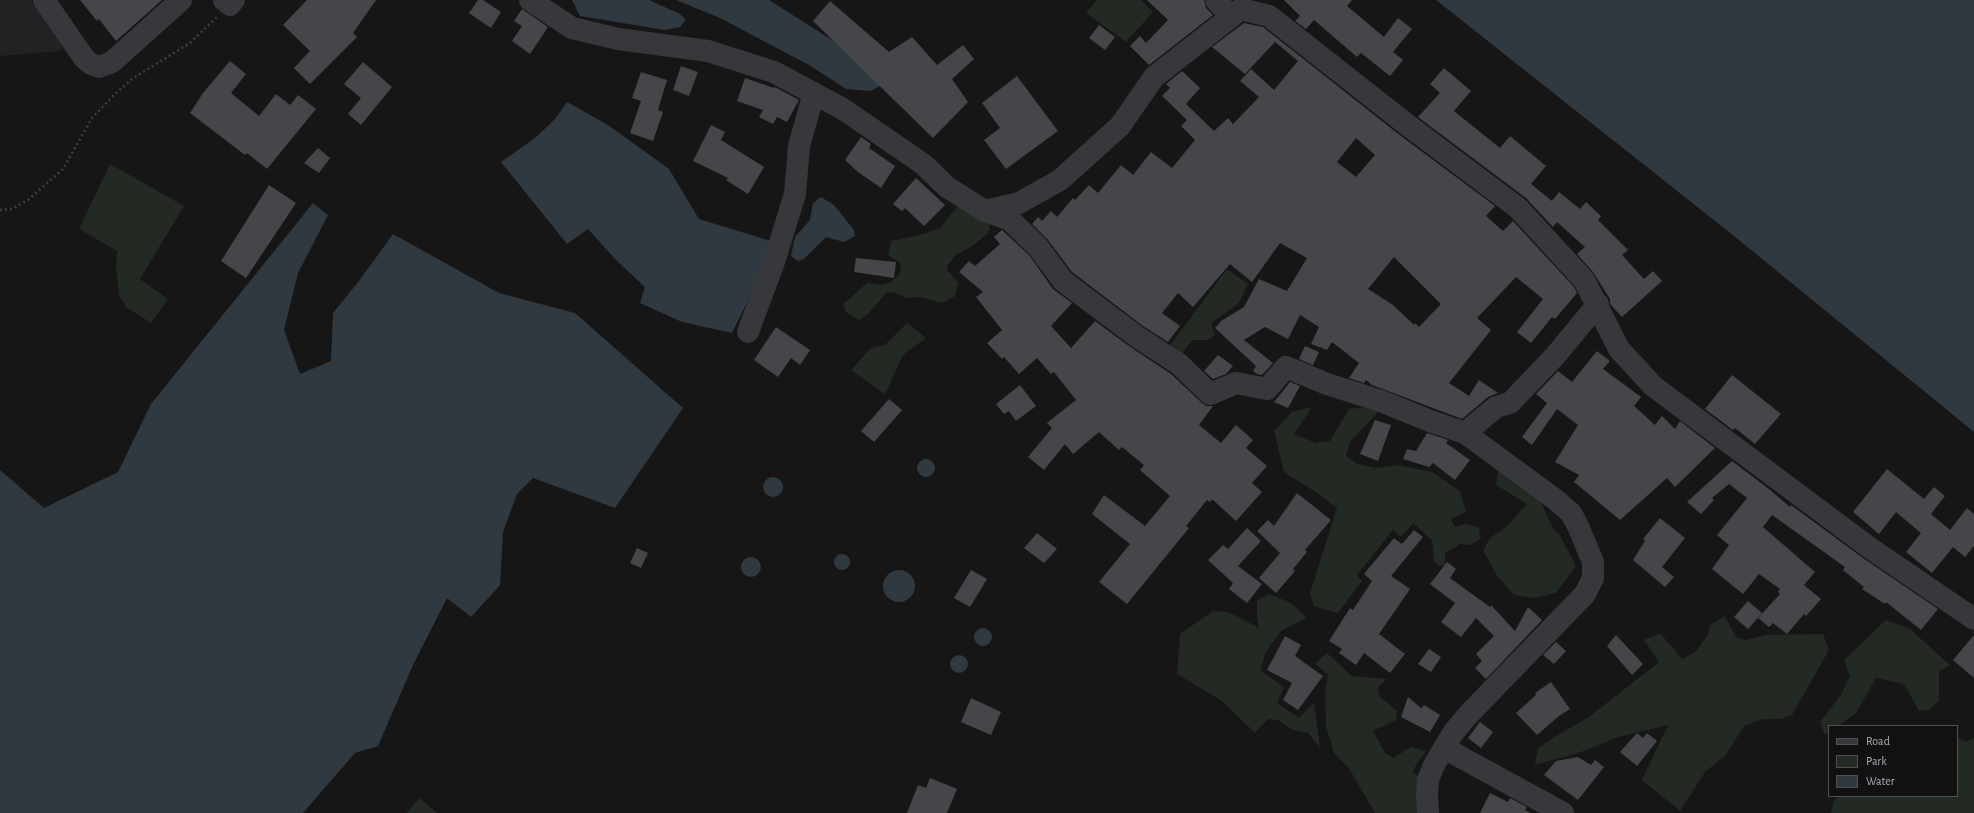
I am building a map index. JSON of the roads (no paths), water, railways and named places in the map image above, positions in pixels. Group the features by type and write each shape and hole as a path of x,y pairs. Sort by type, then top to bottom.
{"street":[{"path":"44,0 84,58 91,64 98,67 112,62 181,0"},
{"path":"530,0 572,28 618,39 708,51 774,72 814,93 855,117 923,164 947,186 985,211 1010,220 1038,247 1063,281 1136,336 1179,364 1210,394 1236,383 1267,389 1286,367 1327,384 1381,401 1465,433 1556,500 1571,513 1593,562 1593,578 1585,594 1467,716 1444,748 1434,764 1428,780 1428,813"},
{"path":"1216,0 1237,9 1269,16 1405,123 1518,208 1584,280 1598,304 1619,350 1653,386 1870,548 1974,619"},
{"path":"985,211 1020,203 1060,180 1120,126 1154,77 1237,9"},
{"path":"748,332 774,262 795,194 801,136 814,93"},
{"path":"1465,433 1496,407 1510,403 1555,356 1598,304"},
{"path":"1444,748 1563,813"}],"water":[{"path":"572,0 649,0 680,14 686,20 680,27 665,30 580,16"},
{"path":"676,0 769,0 879,70 883,84 871,91 846,89 809,65 720,18"},
{"path":"1436,0 1974,0 1974,432 1734,236"},
{"path":"567,102 608,125 669,169 699,219 774,242 758,280 732,333 682,322 640,303 645,287 616,260 588,229 567,244 501,162 535,138 555,119"},
{"path":"821,197 834,205 854,230 855,236 844,242 826,237 804,259 798,261 791,256 795,237 810,220 813,203"},
{"path":"313,203 328,215 298,273 284,330 300,374 331,361 333,313 359,281 393,234 499,293 575,313 683,408 615,508 533,478 517,494 503,532 500,585 471,617 447,598 413,665 378,746 355,753 303,813 0,813 0,470 44,508 118,472 151,404"},
{"path":"922,459 930,459 935,464 933,475 930,477 922,477 917,472 917,464"},
{"path":"773,477 780,480 783,487 780,494 773,497 766,494 763,487 766,480"},
{"path":"839,554 845,554 850,559 848,568 845,570 839,570 834,565 834,559"},
{"path":"751,557 758,560 761,567 758,574 751,577 744,574 741,567 744,560"},
{"path":"899,570 910,575 915,586 910,597 899,602 888,597 883,586 888,575"},
{"path":"983,628 989,631 992,637 989,643 983,646 977,643 974,637 977,631"},
{"path":"959,655 965,658 968,664 965,670 959,673 953,670 950,664 953,658"}]}
